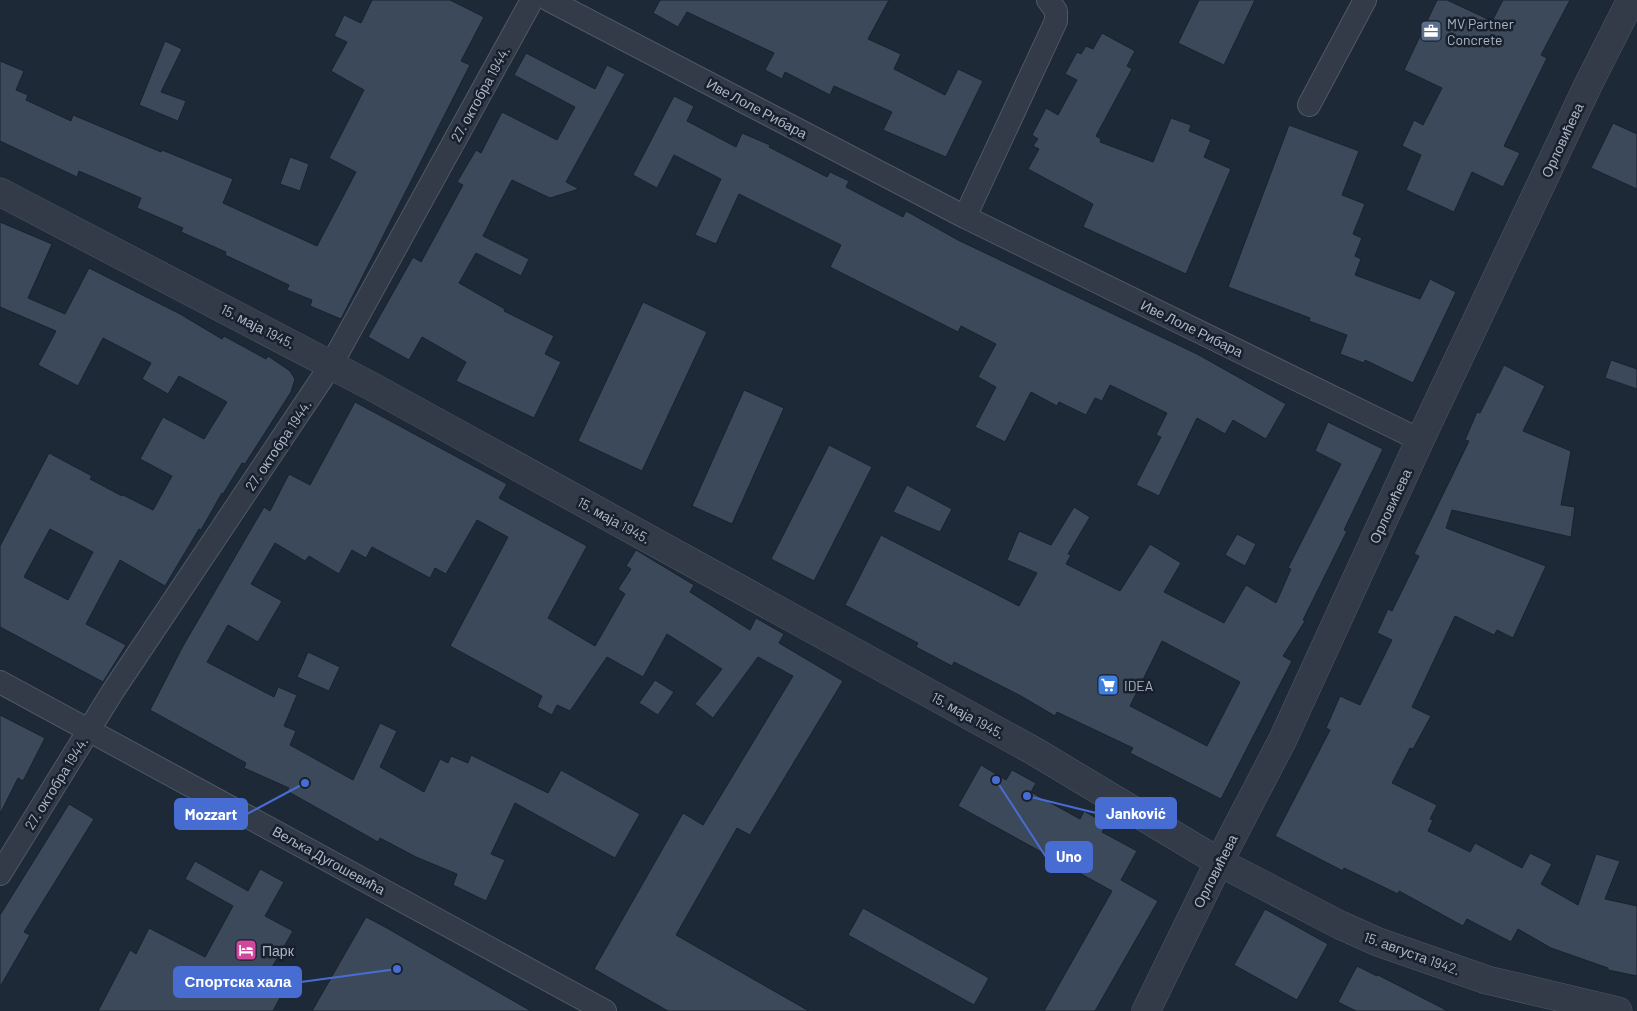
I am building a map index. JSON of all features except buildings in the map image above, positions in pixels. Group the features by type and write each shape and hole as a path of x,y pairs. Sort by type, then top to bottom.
{"street":[{"name":"27. октобра 1944.","path":"0,874 90,729 332,365 532,0"},
{"name":"Иве Лоле Рибара","path":"549,0 965,217 1420,440"},
{"path":"1309,105 1365,0"},
{"name":"Орловићева","path":"1146,1011 1219,862 1283,739 1420,440 1588,84 1631,0"},
{"path":"965,217 1056,21 1052,6"},
{"name":"15. маја 1945.","path":"0,192 332,365 1026,747 1219,862"},
{"name":"Вељка Дугошевића","path":"0,682 90,729 606,1011"},
{"name":"15. августа 1942.","path":"1219,862 1340,926 1378,942 1487,980 1618,1011"}],"place":[{"name":"MV Partner Concrete","path":"1431,31"},
{"name":"IDEA","path":"1108,685"},
{"name":"Uno","path":"996,780"},
{"name":"Mozzart","path":"305,783"},
{"name":"Janković","path":"1027,796"},
{"name":"Парк","path":"246,950"},
{"name":"Спортска хала","path":"397,969"}]}
